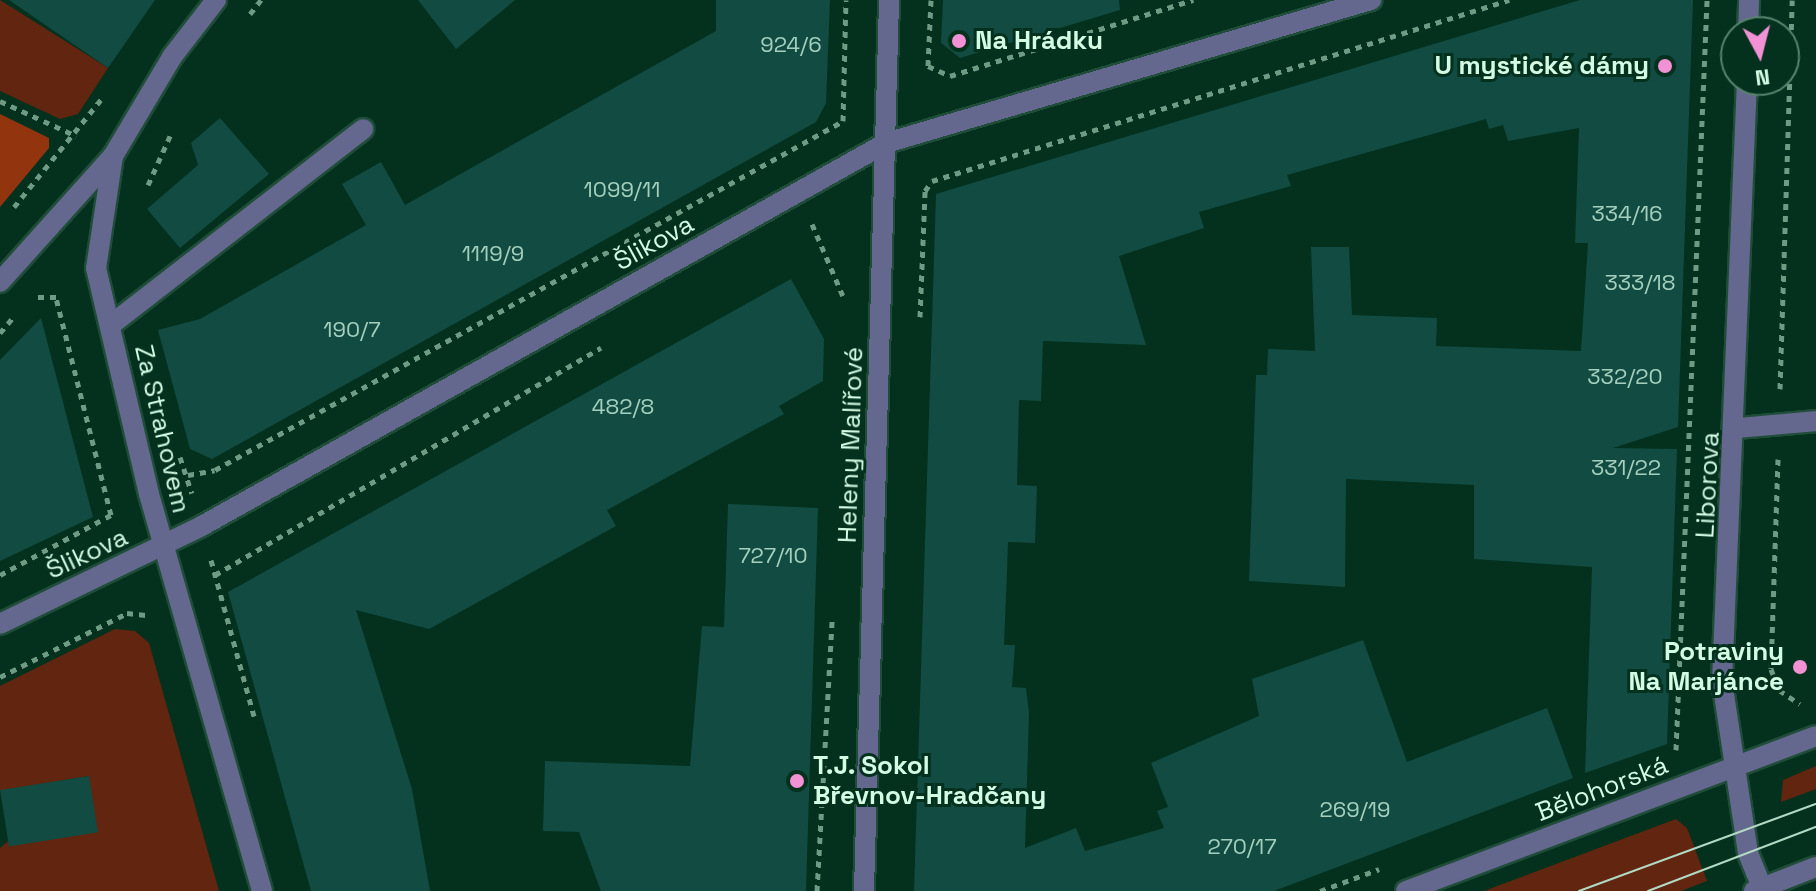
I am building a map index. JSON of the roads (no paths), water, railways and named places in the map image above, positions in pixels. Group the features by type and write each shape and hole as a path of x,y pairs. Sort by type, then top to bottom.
{"street":[{"name":"Za Strahovem","path":"216,0 172,57 113,156 96,268 164,546 262,891"},
{"name":"Heleny Malířové","path":"864,891 889,0"},
{"name":"Šlikova","path":"0,624 164,546 886,143 1371,0"},
{"name":"Liborova","path":"1747,96 1738,428 1722,681 1731,768 1758,889"},
{"path":"112,324 363,129"},
{"path":"0,282 113,156"},
{"path":"1738,428 1780,428 1816,421"},
{"name":"Bělohorská","path":"1406,891 1816,736"},
{"path":"1758,889 1816,867"}],"tram line":[{"path":"1579,891 1816,804"},
{"path":"1648,891 1816,827"}],"place":[{"name":"Na Hrádku","path":"959,41"},
{"name":"U mystické dámy","path":"1665,66"},
{"name":"Potraviny Na Marjánce","path":"1800,667"},
{"name":"T.J. Sokol Břevnov-Hradčany","path":"797,781"}]}
